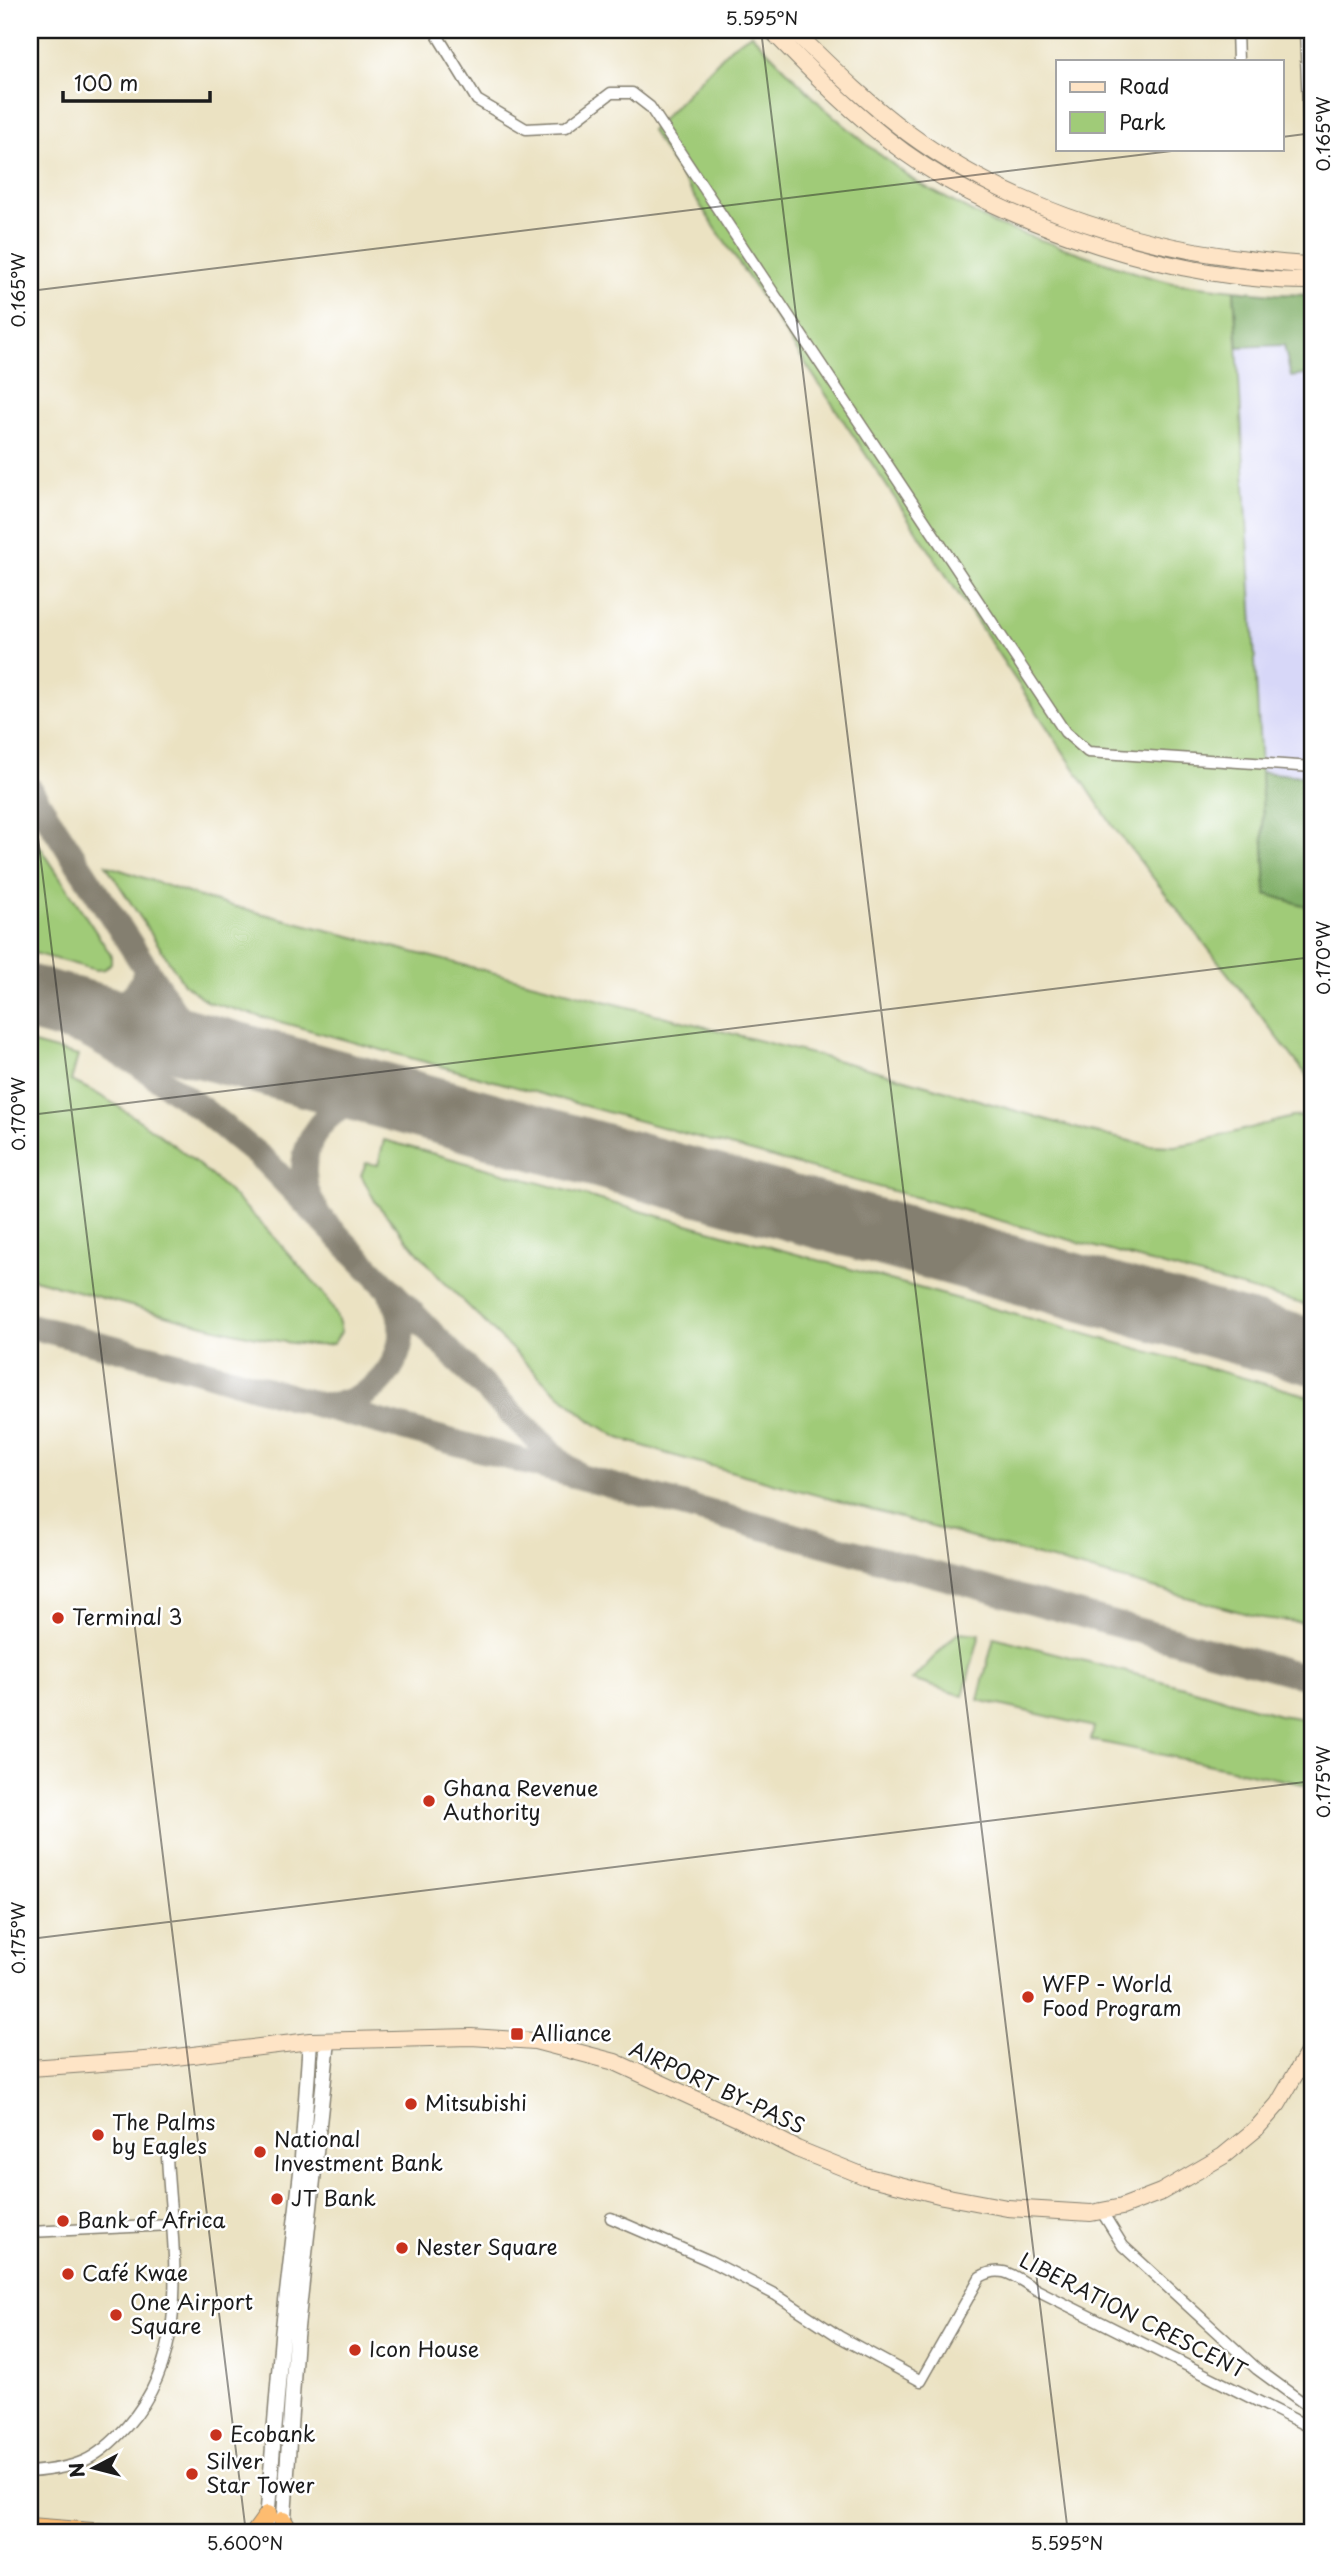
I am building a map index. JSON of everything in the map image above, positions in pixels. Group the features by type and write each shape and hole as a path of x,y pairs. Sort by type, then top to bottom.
{"highway":[{"path":"255,2533 281,2526"},
{"path":"30,2527 105,2533"}],"main road":[{"path":"771,30 880,134 926,167 1001,208 1068,234 1179,266 1214,274 1313,281"},
{"path":"793,30 873,106 907,133 986,180 1066,216 1155,243 1224,256 1313,265"},
{"name":"AIRPORT BY-PASS","path":"30,2068 159,2059 310,2041 471,2037 517,2039 552,2044 615,2062 797,2149 864,2176 943,2196 1007,2208 1102,2212 1140,2201 1176,2185 1241,2143 1278,2104 1313,2044"}],"street":[{"path":"434,30 477,100 526,129 566,127 611,93 632,93 650,107 1065,732 1088,752 1313,767"},
{"path":"1237,30 1238,60"},
{"path":"1305,30 1311,186"},
{"path":"281,2526 278,2381 301,2172 310,2041"},
{"path":"281,2526 300,2289 328,2041"},
{"path":"30,2472 58,2470 84,2463 99,2453 137,2415 153,2391 163,2368 174,2315 167,2157"},
{"path":"1102,2212 1123,2246 1257,2369 1313,2410"},
{"name":"LIBERATION CRESCENT","path":"611,2218 708,2260 776,2295 840,2337 921,2381 980,2277 990,2270 1005,2271 1037,2290 1313,2428"},
{"path":"30,2232 171,2225"},
{"path":"266,2533 281,2526"}],"shaded area":[{"path":"1285,345 1291,377 1313,374 1313,777 1261,772 1238,347"}],"green space":[{"path":"751,34 822,106 870,147 916,182 994,224 1143,275 1173,283 1234,290 1266,894 1313,908 1313,1083 1112,825 651,131 731,47"},
{"path":"1234,290 1313,295 1313,374 1291,377 1284,345 1238,347"},
{"path":"1261,772 1313,777 1313,908 1266,894"},
{"path":"30,838 35,839 111,955 111,963 105,969 96,970 30,952"},
{"path":"106,865 209,900 874,1070 1086,1131 1148,1145 1175,1146 1198,1142 1292,1117 1313,1116 1313,1307 208,1002 184,984"},
{"path":"30,1043 78,1056 71,1081 132,1115 162,1136 242,1204 278,1241 330,1303 341,1332 334,1343 314,1345 236,1333 30,1278"},
{"path":"384,1140 1313,1397 1313,1624 1262,1618 668,1454 619,1438 591,1421 547,1384 440,1278 376,1203 361,1175 366,1163 378,1165"},
{"path":"958,1632 980,1634 963,1696 912,1680"},
{"path":"994,1637 1279,1715 1313,1720 1313,1786 1091,1740 1094,1727 978,1700"}],"taxiway":[{"path":"30,790 177,1016 197,1037 220,1051"},
{"path":"77,1011 100,1011 122,1004 138,990 146,968"},
{"path":"30,1003 140,1065 203,1110 265,1161 483,1386 574,1472"},
{"path":"315,1208 307,1191 305,1157 320,1125 332,1113 347,1105 373,1099 430,1109"},
{"path":"323,1405 341,1404 357,1398 372,1389 393,1363 401,1330 399,1312 390,1292"},
{"path":"30,1326 200,1370 1300,1675 1313,1676"},
{"path":"1298,1348 1313,1353"}],"runway":[{"path":"30,998 1313,1352"}],"place":[{"name":"Terminal 3","path":"58,1618"},
{"name":"Ghana Revenue Authority","path":"429,1801"},
{"name":"WFP - World Food Program","path":"1028,1997"},
{"name":"Alliance","path":"517,2034"},
{"name":"Mitsubishi","path":"411,2104"},
{"name":"The Palms by Eagles","path":"98,2135"},
{"name":"National Investment Bank","path":"260,2152"},
{"name":"JT Bank","path":"277,2199"},
{"name":"Bank of Africa","path":"63,2221"},
{"name":"Nester Square","path":"402,2248"},
{"name":"Café Kwae","path":"68,2274"},
{"name":"One Airport Square","path":"116,2315"},
{"name":"Icon House","path":"355,2350"},
{"name":"Ecobank","path":"216,2435"},
{"name":"Silver Star Tower","path":"192,2474"}]}
